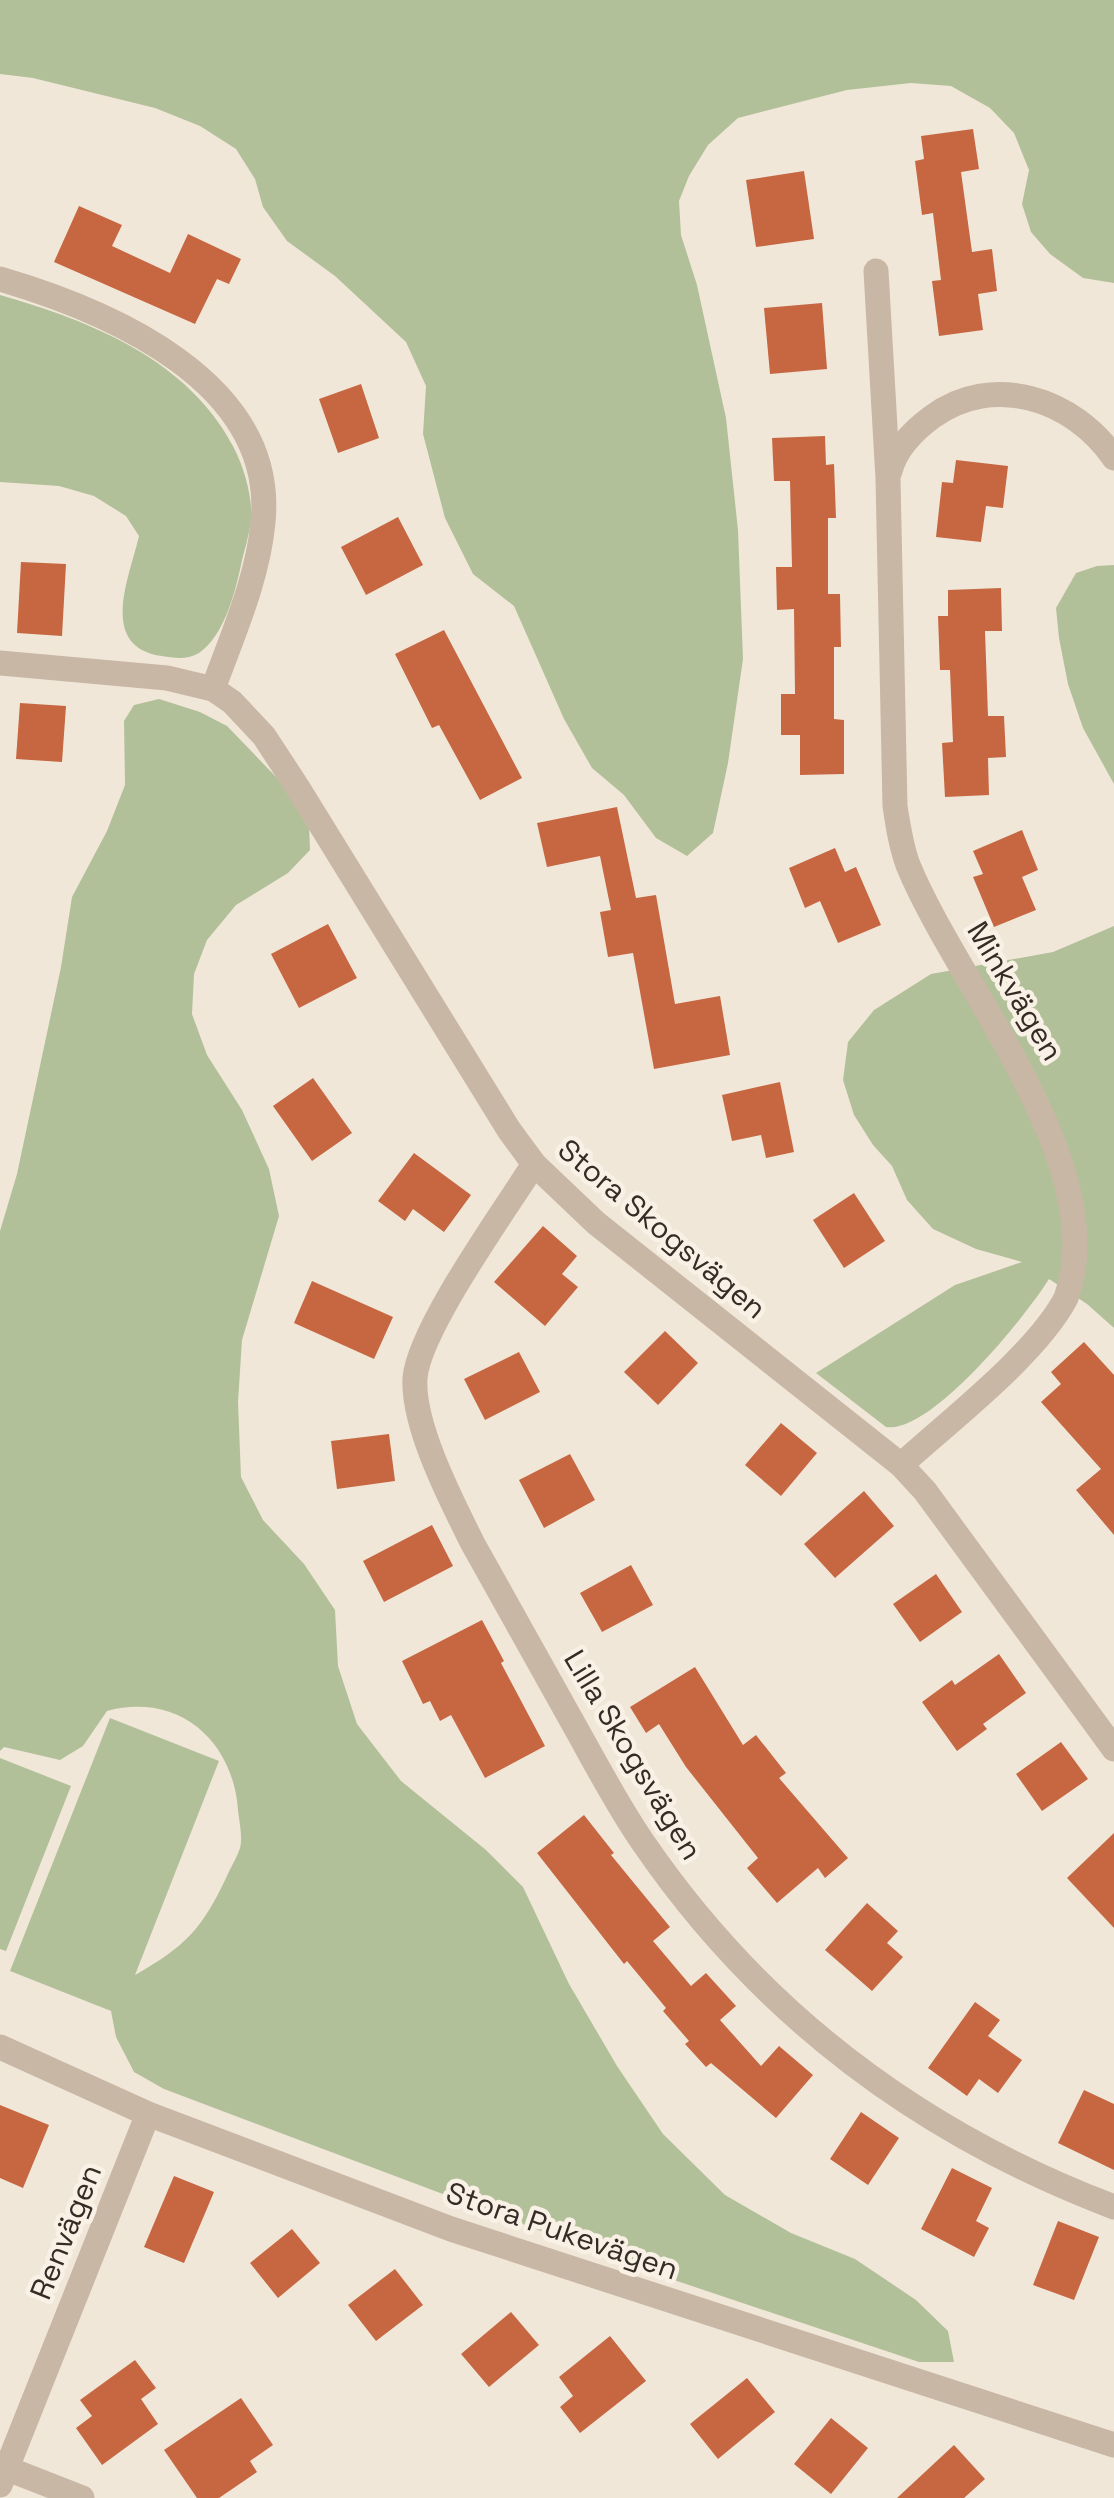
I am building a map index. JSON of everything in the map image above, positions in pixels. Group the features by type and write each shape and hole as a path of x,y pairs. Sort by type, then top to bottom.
{"street":[{"name":"Minkvägen","path":"876,270 888,478 898,832 907,862 939,928 1054,1120 1079,1189 1082,1223 1076,1277 1049,1325 900,1466"},
{"path":"0,280 31,288 153,341 206,382 248,439 259,468 263,523 247,590 214,690"},
{"path":"888,478 894,458 919,426 940,411 979,396 1006,394 1053,405 1096,434 1114,458"},
{"name":"Stora Skogsvägen","path":"0,663 167,678 214,690 232,702 264,736 509,1130 534,1164 596,1224 900,1466 924,1491 1114,1748"},
{"name":"Lilla Skogsvägen","path":"534,1164 440,1315 422,1350 415,1378 424,1428 451,1501 473,1544 640,1839 689,1904 772,1997 866,2076 930,2119 1021,2170 1114,2207"},
{"name":"Stora Pukevägen","path":"0,2048 148,2114 451,2229 1114,2445"},
{"name":"Renvägen","path":"4,2477 148,2114"},
{"path":"4,2477 82,2498"}],"green space":[{"path":"0,0 1114,0 1114,283 1083,278 1050,254 1031,232 1022,204 1029,170 1014,133 990,108 951,86 911,83 847,90 738,118 708,145 679,201 681,235 697,285 726,418 738,530 743,659 713,833 687,856 656,838 624,795 592,768 564,719 514,606 473,574 445,518 423,434 426,386 406,342 335,276 287,241 263,207 255,179 236,149 200,126 155,108 33,78 0,74"},
{"path":"0,295 69,318 134,348 191,391 215,417 234,448 249,493 250,527 227,613 215,636 199,653 186,658 162,656 142,650 130,639 123,608 139,536 126,516 94,496 59,486 0,482"},
{"path":"1114,565 1114,784 1083,728 1068,684 1056,608 1076,573"},
{"path":"159,699 200,712 227,726 279,780 309,824 310,850 288,873 236,905 207,940 194,974 192,1014 207,1055 242,1110 269,1169 279,1216 242,1340 238,1402 241,1477 263,1520 304,1564 335,1610 338,1666 357,1724 401,1781 486,1850 523,1887 569,1984 663,2134 725,2195 791,2233 855,2259 916,2300 948,2331 954,2362 919,2362 650,2272 164,2089 134,2072 116,2037 111,2011 10,1971 110,1718 219,1761 135,1975 180,1945 200,1923 241,1844 234,1785 225,1762 213,1742 178,1715 156,1708 107,1711 83,1746 60,1760 4,1747 0,1751 0,1231 17,1174 72,897 107,831 125,785 124,721 134,705"},
{"path":"1114,926 1114,1328 1049,1279 999,1344 951,1393 905,1424 886,1427 816,1373 955,1285 1022,1262 976,1249 933,1229 907,1200 892,1166 854,1115 843,1080 848,1042 874,1010 931,974 1053,952"},
{"path":"0,1758 71,1786 6,1951 0,1949"}],"building":[{"path":"973,129 979,169 961,172 972,252 992,249 997,291 978,294 983,330 939,336 932,281 941,280 933,213 922,215 915,161 924,159 921,136"},
{"path":"804,171 814,239 756,247 746,180"},
{"path":"79,206 122,225 112,246 170,273 188,234 241,259 229,284 217,279 195,324 54,262"},
{"path":"822,303 827,369 770,374 764,308"},
{"path":"361,384 379,438 338,453 319,399"},
{"path":"825,436 826,465 834,464 836,518 828,518 828,594 840,594 841,647 834,647 834,719 844,720 844,774 800,775 800,735 781,735 781,694 795,694 794,609 777,610 776,567 792,567 790,481 774,481 772,438"},
{"path":"956,460 1008,466 1003,508 986,506 981,542 936,537 942,482 953,483"},
{"path":"398,517 423,565 366,595 341,547"},
{"path":"21,562 66,564 62,636 17,633"},
{"path":"1001,588 1002,631 985,631 988,716 1004,716 1006,757 988,758 989,795 945,797 942,743 953,742 950,670 940,670 938,616 948,616 948,590"},
{"path":"444,630 522,778 480,800 439,725 432,728 395,654"},
{"path":"20,703 66,706 62,762 16,759"},
{"path":"617,807 636,898 656,895 675,1004 720,996 730,1055 654,1069 633,953 608,957 600,912 611,910 600,856 547,867 537,823"},
{"path":"1022,830 1038,870 1022,877 1036,910 994,927 973,877 983,874 973,851"},
{"path":"835,848 845,872 856,867 881,925 838,943 820,901 805,908 789,868"},
{"path":"328,924 357,978 299,1008 271,954"},
{"path":"313,1078 352,1133 312,1161 273,1106"},
{"path":"780,1082 794,1152 766,1158 761,1135 732,1141 722,1095"},
{"path":"414,1153 471,1195 444,1232 413,1209 405,1221 378,1201"},
{"path":"854,1193 885,1241 844,1268 813,1220"},
{"path":"543,1226 577,1256 562,1274 578,1287 545,1326 494,1282"},
{"path":"312,1281 393,1317 374,1359 294,1323"},
{"path":"665,1331 698,1363 658,1405 624,1372"},
{"path":"1084,1342 1114,1375 1114,1535 1076,1490 1101,1469 1041,1402 1061,1384 1051,1372"},
{"path":"519,1352 540,1392 485,1420 464,1379"},
{"path":"781,1423 817,1453 781,1496 745,1465"},
{"path":"389,1434 395,1481 337,1489 331,1441"},
{"path":"570,1454 595,1500 544,1528 519,1480"},
{"path":"864,1491 894,1526 835,1578 804,1544"},
{"path":"432,1525 453,1566 384,1602 363,1561"},
{"path":"631,1565 653,1605 602,1632 580,1593"},
{"path":"936,1574 962,1612 920,1642 893,1604"},
{"path":"482,1620 545,1746 485,1778 451,1715 440,1721 430,1701 423,1704 402,1661"},
{"path":"999,1654 1026,1693 983,1724 987,1729 957,1751 922,1702 952,1680 955,1685"},
{"path":"695,1667 743,1745 756,1735 786,1773 779,1778 848,1858 825,1878 818,1868 777,1903 747,1868 758,1858 686,1767 659,1724 646,1733 630,1707"},
{"path":"1061,1742 1088,1779 1042,1811 1016,1774"},
{"path":"584,1815 670,1927 653,1941 691,1986 706,1973 736,2006 720,2020 761,2066 779,2046 813,2075 776,2118 711,2063 706,2067 685,2044 689,2041 663,2011 666,2008 627,1961 624,1964 537,1853"},
{"path":"1114,1833 1114,1928 1067,1878"},
{"path":"867,1903 898,1931 887,1943 903,1957 872,1991 825,1950"},
{"path":"975,2002 1000,2020 988,2036 1022,2060 998,2093 979,2079 967,2096 928,2068"},
{"path":"1084,2090 1114,2104 1114,2170 1058,2143"},
{"path":"0,2105 49,2125 23,2188 0,2178"},
{"path":"861,2112 899,2138 868,2185 830,2159"},
{"path":"952,2168 992,2188 976,2221 989,2228 974,2257 921,2229"},
{"path":"174,2176 214,2192 184,2263 144,2247"},
{"path":"1058,2221 1099,2237 1074,2300 1033,2285"},
{"path":"292,2229 320,2263 278,2298 250,2263"},
{"path":"395,2269 423,2305 376,2341 348,2305"},
{"path":"511,2312 539,2345 489,2387 461,2354"},
{"path":"610,2336 646,2381 580,2433 560,2407 573,2396 559,2377"},
{"path":"135,2360 156,2388 141,2399 158,2424 102,2465 76,2428 92,2416 80,2400"},
{"path":"747,2378 775,2412 718,2459 690,2424"},
{"path":"241,2398 273,2445 250,2461 257,2472 219,2498 197,2498 164,2450"},
{"path":"831,2418 868,2448 831,2494 794,2464"},
{"path":"954,2445 985,2479 964,2498 897,2498"}]}
